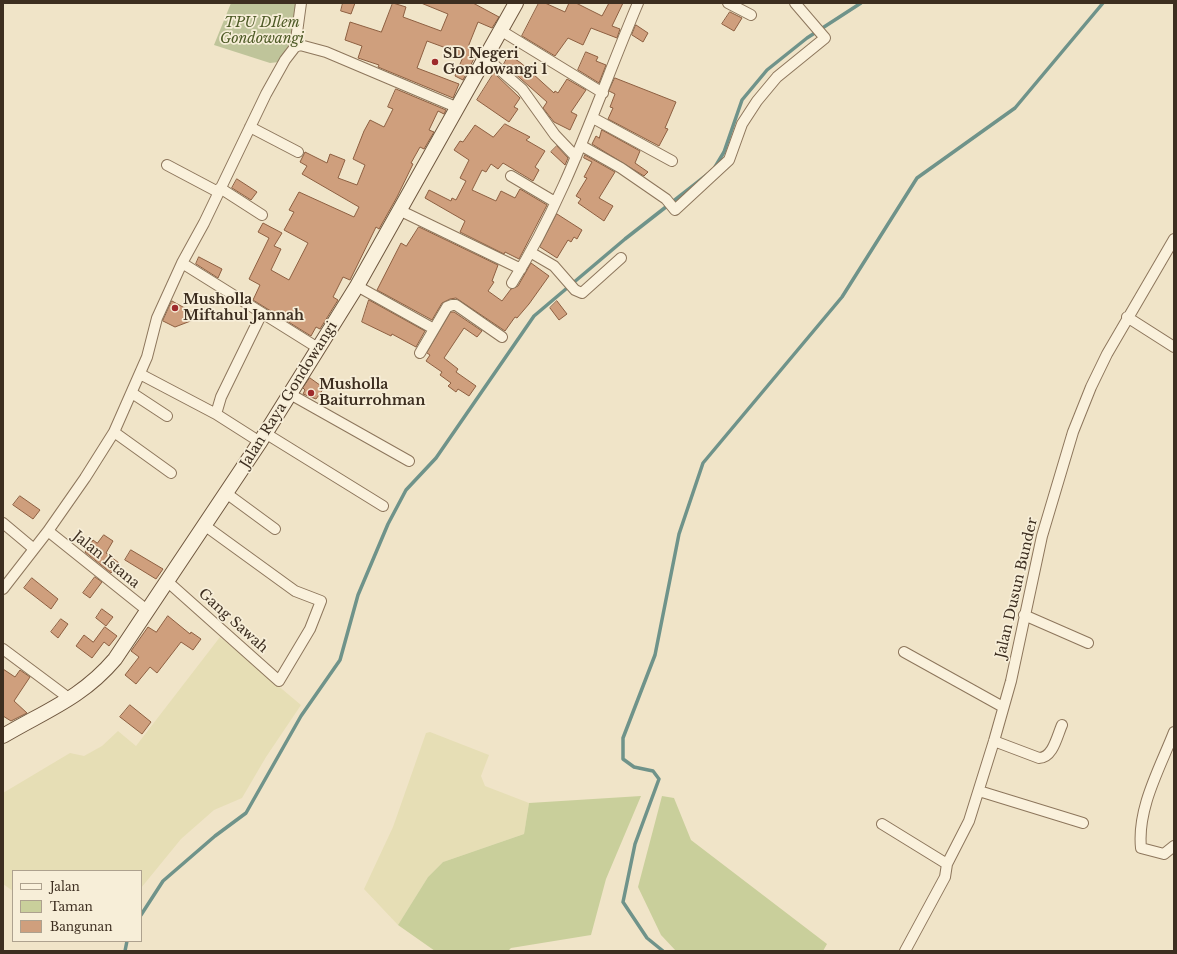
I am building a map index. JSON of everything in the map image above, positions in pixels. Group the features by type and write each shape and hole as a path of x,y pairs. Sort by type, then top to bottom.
{"street":[{"path":"3,589 48,531 85,478 114,432 147,357 157,318 182,263 278,71 294,47 301,3"},
{"name":"Jalan Raya Gondowangi","path":"3,736 81,692 103,673 148,612 262,438 357,286 456,107 516,3"},
{"path":"512,283 530,252 582,146 638,3"},
{"path":"728,3 751,15"},
{"path":"582,146 621,168 669,202 675,210 729,160 742,124 757,101 777,77 825,38 795,3"},
{"path":"500,30 603,92"},
{"path":"294,47 300,45 326,52 456,107"},
{"path":"485,57 522,89 555,135 576,157"},
{"path":"593,118 672,161"},
{"path":"250,127 298,152"},
{"path":"167,165 219,190 262,214"},
{"path":"511,176 555,202"},
{"path":"399,210 521,269"},
{"name":"Jalan Dusun Bunder","path":"905,951 945,877 947,864 969,821 979,791 1003,707 1042,536 1073,432 1091,387 1127,317 1174,239"},
{"path":"530,252 554,266 575,290 580,293 584,292 621,258"},
{"path":"182,263 318,348"},
{"path":"357,286 434,329"},
{"path":"420,353 447,307 452,305 456,305 502,337"},
{"path":"216,414 224,391 262,313"},
{"path":"1127,317 1174,348"},
{"path":"140,374 262,438 383,506"},
{"path":"132,392 167,416"},
{"path":"290,394 408,460"},
{"path":"114,432 170,472"},
{"path":"226,493 275,529"},
{"path":"3,523 34,549"},
{"name":"Gang Sawah","path":"168,582 279,681 310,629 321,601 295,591 204,525"},
{"name":"Jalan Istana","path":"48,531 148,612"},
{"path":"1024,615 1088,643"},
{"path":"3,649 70,699"},
{"path":"904,652 1003,707"},
{"path":"994,741 1039,758 1044,758 1049,753 1062,725"},
{"path":"1174,732 1144,808 1139,831 1141,848 1164,854 1174,846"},
{"path":"979,791 1083,823"},
{"path":"882,824 947,864"}],"shaded area":[{"path":"220,637 301,705 266,757 242,798 214,810 181,839 142,887 142,870 12,870 12,890 3,884 3,793 70,753 84,756 102,746 118,731 136,746"},
{"path":"430,732 489,755 481,776 485,786 529,803 524,834 443,862 428,877 398,925 364,889 393,827 426,733"}],"green space":[{"name":"TPU DIlem Gondowangi","path":"231,3 298,3 290,51 279,62 270,63 214,45"},
{"path":"641,796 606,879 591,935 511,948 508,951 435,951 398,925 428,877 443,862 524,834 529,803"},
{"path":"662,796 674,798 691,840 827,944 823,951 676,951 661,935 638,887"}],"building":[{"path":"343,3 355,3 351,14 341,11"},
{"path":"393,3 406,7 403,17 441,31 448,14 421,3 473,3 499,17 492,28 478,22 468,47 478,51 463,80 455,76 463,57 445,50 446,48 427,41 417,68 459,84 453,98 378,67 379,65 358,58 362,46 345,40 350,22 381,32"},
{"path":"539,3 545,3 565,12 569,3 576,3 602,16 609,3 623,3 612,26 620,29 617,38 591,28 583,45 568,38 555,56 522,36"},
{"path":"730,12 742,18 734,31 722,24"},
{"path":"636,25 648,33 643,42 632,35"},
{"path":"586,52 598,57 596,61 606,65 599,83 578,70"},
{"path":"509,55 521,63 554,93 555,91 558,93 567,79 586,90 571,112 577,115 570,130 554,122 543,108 547,102 504,64"},
{"path":"494,73 520,98 514,107 518,109 509,122 477,100"},
{"path":"615,78 676,102 665,128 668,129 659,146 608,119 613,108 610,107 615,94 609,91"},
{"path":"396,89 446,110 444,114 438,111 429,130 434,132 424,149 420,147 411,163 413,164 397,197 379,229 376,227 350,280 343,277 333,297 338,300 320,329 316,327 311,336 253,300 260,285 249,279 269,238 258,232 263,223 282,233 274,246 281,249 271,270 289,280 308,243 284,230 294,212 289,210 299,192 354,217 359,207 302,174 307,166 300,162 305,152 327,163 330,154 345,160 338,178 357,185 365,165 353,159 364,131 370,120 384,127 393,109 388,107"},
{"path":"505,124 530,137 526,140 545,151 535,167 539,170 533,181 503,163 498,169 491,164 486,172 482,170 472,190 496,201 501,191 515,198 520,189 547,205 519,259 505,252 504,254 460,232 465,221 425,198 429,190 451,201 452,198 456,200 466,181 460,178 469,160 454,150 460,141 463,142 475,125 493,137"},
{"path":"602,130 640,151 635,163 648,172 644,176 592,144 596,136 599,138"},
{"path":"557,146 568,158 565,165 551,152"},
{"path":"585,155 615,172 599,198 613,206 604,221 578,203 581,199 576,196 587,178 584,177 592,162 584,158"},
{"path":"237,179 257,192 251,200 232,188"},
{"path":"557,214 582,230 577,239 574,237 571,242 568,240 557,258 540,247"},
{"path":"419,227 498,265 492,281 494,282 488,291 502,301 511,289 518,286 531,263 549,276 529,304 517,318 515,317 505,331 456,298 442,303 432,320 377,290 401,243 406,246"},
{"path":"199,257 222,269 218,278 196,264"},
{"path":"369,300 425,331 416,347 392,334 391,336 362,322"},
{"name":"Musholla Miftahul Jannah","path":"172,301 201,317 175,327 163,321"},
{"path":"557,301 567,314 559,320 550,308"},
{"path":"451,312 454,312 482,331 477,337 464,328 444,358 458,369 456,372 476,386 469,396 458,389 456,392 448,386 451,383 440,375 442,372 426,361 430,355 427,353"},
{"name":"Musholla Baiturrohman","path":"310,378 324,388 316,399 303,394 305,390 303,388"},
{"path":"20,496 40,510 33,519 13,505"},
{"path":"104,535 113,541 106,553 119,563 111,573 85,552 93,540 97,543"},
{"path":"131,550 163,569 156,579 125,560"},
{"path":"95,577 102,582 90,598 83,593"},
{"path":"32,578 58,599 51,609 24,588"},
{"path":"102,609 113,617 106,626 96,618"},
{"path":"168,616 190,634 191,632 201,639 193,650 181,642 157,673 150,667 136,684 125,675 139,657 131,651 148,627 156,632"},
{"path":"61,619 68,624 58,638 51,632"},
{"path":"105,627 117,636 109,646 104,642 92,658 76,646 84,635 93,642"},
{"path":"3,669 15,677 20,670 30,677 14,701 27,713 11,721 3,716"},
{"path":"130,705 151,722 142,734 120,717"}],"waterway":[{"path":"715,167 724,152 742,100 767,70 807,38 861,3"},
{"path":"663,951 647,938 623,902 635,844 659,779 653,771 634,767 623,759 623,738 655,655 679,534 703,463 842,297 917,178 1015,108 1103,3"},
{"path":"142,913 163,881 215,836 246,813 301,716 340,660 358,595 388,524 406,490 436,458 534,316 625,239 708,174"},
{"path":"125,951 127,942"}],"place":[{"name":"SD Negeri Gondowangi 1","path":"435,62"},
{"name":"Musholla Miftahul Jannah","path":"175,308"},
{"name":"Musholla Baiturrohman","path":"311,393"}]}
